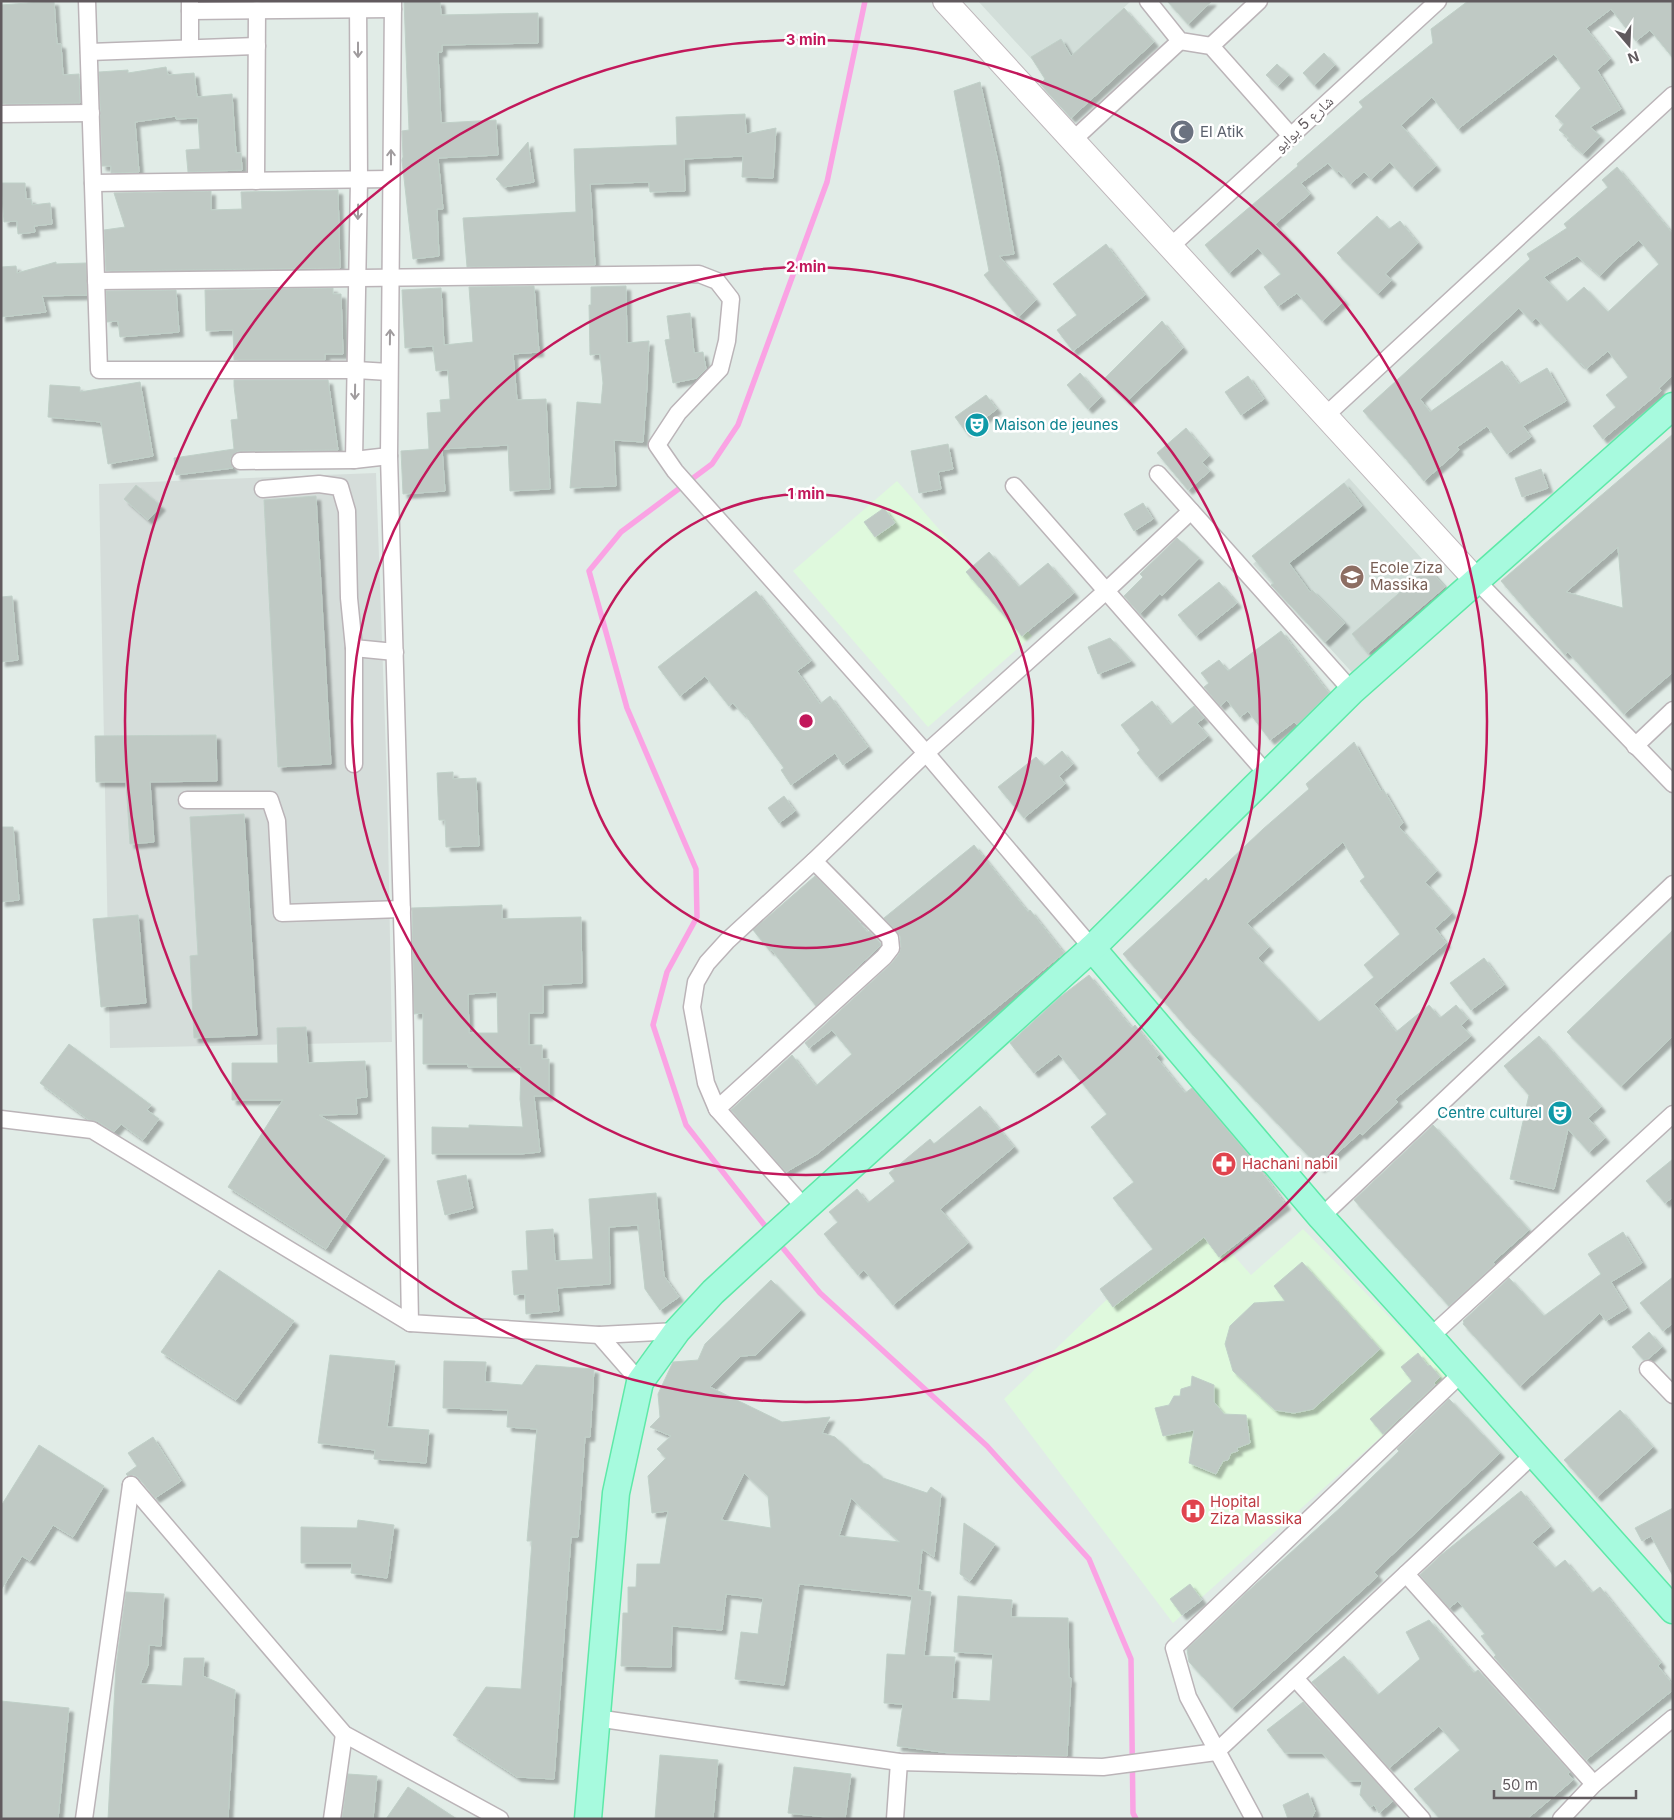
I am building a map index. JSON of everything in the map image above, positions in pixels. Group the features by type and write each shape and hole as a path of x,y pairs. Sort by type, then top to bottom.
{"main road":[{"path":"945,1 1476,580"},
{"path":"588,1819 616,1493 640,1382 676,1331 713,1292 1092,948 1352,691 1673,406"},
{"path":"1092,948 1320,1217 1673,1610"}],"street":[{"path":"87,1 99,370 356,370 389,372"},
{"path":"1148,1 1180,41 1211,46 1291,136"},
{"path":"1211,46 1258,1"},
{"name":"شارع 5 يوايو","path":"1170,246 1438,1"},
{"path":"354,460 359,180 358,5"},
{"path":"190,48 190,6 257,10 393,5 389,456 402,909 410,1323"},
{"path":"256,181 257,10"},
{"path":"1072,140 1180,41"},
{"path":"89,52 257,46"},
{"path":"1325,416 1673,95"},
{"path":"1,114 91,113"},
{"path":"93,183 391,178"},
{"path":"96,281 699,274 717,282 731,299 727,341 720,369 678,413 657,444 676,471 706,506 926,753 1092,948"},
{"path":"240,461 354,460 389,456"},
{"path":"1158,474 1352,691"},
{"path":"263,489 320,484 340,487 347,511 349,598 354,648 354,764"},
{"path":"1014,486 1267,774"},
{"path":"806,1208 717,1109 706,1083 692,1007 696,982 707,963 727,941 814,861 926,753 1106,591 1191,511"},
{"path":"1476,580 1673,784"},
{"path":"354,648 395,652"},
{"path":"1635,746 1673,710"},
{"path":"188,800 270,800 278,821 282,913 402,909"},
{"path":"717,1109 884,957 891,948 890,938 814,861"},
{"path":"1320,1217 1673,884"},
{"path":"1430,1338 1673,1114"},
{"path":"1,1119 92,1130 410,1323 599,1334 676,1331"},
{"path":"599,1334 640,1382"},
{"path":"1648,1369 1673,1395"},
{"path":"1254,1819 1216,1752 1188,1697 1174,1648 1462,1374"},
{"path":"596,1718 899,1762 1103,1767 1216,1752 1534,1454"},
{"path":"84,1819 131,1485 344,1734 500,1819"},
{"path":"1406,1574 1594,1784"},
{"path":"1295,1678 1422,1819"},
{"path":"1561,1819 1594,1784 1673,1718"},
{"path":"332,1819 344,1734"},
{"path":"895,1819 899,1762"}],"shaded area":[{"path":"978,1 1131,1 1048,77"},
{"path":"376,473 387,781 392,1042 110,1048 99,484"},
{"name":"Ecole Ziza Massika","path":"1349,478 1451,591 1358,679 1253,564"},
{"path":"897,481 1032,636 928,727 793,571"},
{"name":"Hopital Ziza Massika","path":"1196,1213 1251,1275 1303,1229 1448,1377 1173,1623 1004,1399"}],"building":[{"path":"54,1 57,44 61,44 63,75 79,74 80,103 1,104 1,5"},
{"path":"404,1 440,1 441,15 538,13 538,43 442,45 442,52 438,52 441,123 496,120 498,155 438,158 443,209 437,209 439,256 413,259 402,160 402,131 409,130"},
{"path":"1167,1 1212,1 1188,24"},
{"path":"1468,1 1673,1 1673,58 1650,30 1636,41 1611,9 1586,28 1610,59 1597,70 1621,109 1590,127 1600,136 1583,154 1559,130 1564,124 1555,116 1581,88 1554,54 1458,129 1432,97 1401,125 1436,166 1412,187 1390,162 1371,179 1364,172 1350,184 1339,171 1337,173 1328,163 1301,183 1310,194 1275,224 1344,301 1322,321 1297,293 1278,306 1264,287 1281,274 1258,248 1229,273 1205,245 1298,166 1297,164 1363,107 1359,102 1433,43 1431,29"},
{"path":"1124,8 1154,42 1071,118 1040,84 1045,79 1031,57 1061,39 1071,56"},
{"path":"1324,53 1335,65 1314,85 1303,73"},
{"path":"1277,64 1289,75 1278,86 1266,75"},
{"path":"166,67 168,75 194,73 197,97 232,94 236,153 241,153 242,170 188,172 186,150 200,149 198,118 176,119 176,116 135,122 139,172 111,173 111,166 102,166 99,72 128,70 128,73"},
{"path":"980,82 998,162 1014,254 999,256 1036,300 1018,317 984,275 989,271 954,91"},
{"path":"745,114 746,134 776,128 773,178 742,177 743,156 684,159 685,191 650,192 649,182 590,184 595,265 467,267 463,218 576,212 574,149 677,145 676,117"},
{"path":"528,142 534,182 504,187 496,179"},
{"path":"1617,167 1673,234 1673,375 1659,388 1661,391 1603,439 1593,426 1616,407 1606,395 1628,377 1608,351 1586,369 1536,318 1532,322 1519,308 1420,399 1430,412 1502,361 1519,384 1547,368 1566,401 1523,426 1531,437 1507,454 1487,426 1457,447 1459,450 1424,481 1363,411 1530,259 1527,254 1567,228 1564,224 1608,187 1602,180","holes":["1639,240 1659,264 1608,312 1584,287 1567,302 1544,277 1577,256 1600,276"]},
{"path":"1,183 25,183 26,199 31,199 32,205 50,203 52,224 34,226 35,232 18,234 17,221 4,222"},
{"path":"338,190 340,268 106,271 104,230 125,227 114,193 211,191 211,210 242,209 241,192"},
{"path":"1377,216 1389,229 1400,221 1418,243 1385,274 1392,280 1378,294 1337,253"},
{"path":"1106,244 1145,295 1073,351 1057,330 1077,315 1053,284"},
{"path":"56,262 56,264 86,263 87,295 42,296 46,312 1,317 1,267 16,266 17,273"},
{"path":"534,286 539,352 513,354 517,400 546,399 550,489 510,491 508,445 442,449 445,491 403,494 401,451 429,449 427,413 441,412 440,400 450,399 448,370 436,371 433,346 405,348 402,290 441,288 444,345 473,342 469,287"},
{"path":"626,286 627,343 649,341 643,442 614,440 616,486 570,488 577,402 601,404 603,383 600,354 590,355 589,305 591,305 591,287"},
{"path":"333,288 333,294 341,294 343,354 325,354 325,360 234,360 233,330 206,331 205,290"},
{"path":"176,290 179,332 120,337 118,321 107,322 106,291"},
{"path":"690,313 694,353 703,352 706,369 697,378 673,383 665,340 670,339 667,316"},
{"path":"1162,321 1183,348 1127,401 1104,379"},
{"path":"1080,373 1101,397 1088,409 1067,385"},
{"path":"1248,376 1264,399 1241,415 1225,392"},
{"path":"234,380 328,380 338,450 239,451 231,457 230,462 233,468 176,475 174,458 234,449 231,420 238,419"},
{"path":"140,382 153,456 108,464 101,422 48,417 50,385 80,387 80,392"},
{"path":"986,395 997,409 966,432 955,417"},
{"path":"1186,428 1209,456 1202,462 1210,471 1188,490 1157,453"},
{"path":"1673,434 1673,672 1624,714 1568,652 1565,655 1501,581","holes":["1618,547 1623,608 1566,592"]},
{"path":"948,444 953,469 938,472 941,489 919,493 911,451"},
{"path":"1541,469 1548,488 1522,497 1515,478"},
{"path":"1344,483 1362,506 1289,563 1310,592 1312,590 1345,623 1325,642 1271,585 1274,583 1252,556"},
{"path":"136,485 161,506 148,520 124,499"},
{"path":"316,496 331,764 278,767 264,500"},
{"path":"1143,503 1153,519 1134,531 1124,514"},
{"path":"884,508 895,523 875,537 864,522"},
{"path":"1177,538 1199,558 1162,596 1160,593 1140,614 1124,596 1143,577 1140,574"},
{"path":"989,552 1019,587 1048,563 1074,593 1022,636 966,572"},
{"path":"1428,568 1445,587 1368,653 1352,634"},
{"path":"1219,582 1237,603 1196,636 1178,615"},
{"path":"756,591 811,661 797,671 820,704 830,696 868,747 843,765 835,753 791,785 781,770 784,768 744,713 733,703 729,706 705,676 680,696 658,667"},
{"path":"12,596 18,660 1,662 1,597"},
{"path":"1281,631 1329,693 1297,725 1294,722 1270,740 1248,711 1240,717 1227,700 1220,706 1204,687 1209,683 1201,673 1219,660 1228,671"},
{"path":"1110,638 1131,661 1098,674 1088,647"},
{"path":"1152,701 1171,725 1194,706 1204,718 1197,723 1208,736 1157,777 1137,753 1140,750 1121,725"},
{"path":"216,735 217,781 150,782 154,842 130,844 126,782 96,782 95,736"},
{"path":"1354,742 1381,791 1383,789 1403,823 1399,827 1437,871 1425,882 1452,913 1435,928 1446,943 1374,1004 1396,1032 1429,1005 1440,1018 1456,1005 1468,1019 1461,1025 1471,1036 1395,1099 1398,1102 1362,1135 1360,1133 1320,1168 1194,1036 1123,954 1206,878 1208,881 1309,789 1306,784","holes":["1343,842 1365,877 1360,881 1400,934 1364,965 1374,977 1319,1022 1258,958 1269,947 1247,923"]},
{"path":"1062,751 1073,764 1059,776 1065,784 1024,818 998,787 1036,757 1044,766"},
{"path":"453,772 453,779 476,778 479,846 446,847 445,820 439,820 437,773"},
{"path":"784,796 795,811 779,823 768,808"},
{"path":"244,814 257,1035 194,1038 190,956 198,955 190,817"},
{"path":"1,827 13,827 19,900 1,902"},
{"path":"974,845 1064,953 817,1154 786,1172 731,1110 792,1055 816,1086 852,1054 832,1030 809,1048 805,1043 891,964 899,954 901,947 900,936 884,918"},
{"path":"815,876 881,945 816,1006 771,949 770,951 753,930"},
{"path":"502,905 502,919 581,917 582,983 543,985 543,1013 529,1013 529,1045 542,1045 542,1059 549,1059 549,1096 534,1096 540,1152 520,1154 432,1154 432,1127 469,1128 469,1125 523,1127 520,1099 521,1067 468,1067 468,1064 423,1064 423,1013 414,1014 412,908","holes":["497,992 498,1033 469,1033 468,994"]},
{"path":"138,915 146,1003 101,1007 93,919"},
{"path":"1673,930 1673,1036 1621,1086 1567,1032"},
{"path":"1484,958 1504,985 1471,1010 1450,983"},
{"path":"1089,975 1132,1028 1135,1025 1159,1055 1156,1057 1185,1093 1192,1088 1253,1160 1286,1205 1219,1257 1204,1237 1113,1307 1100,1289 1153,1249 1113,1198 1134,1182 1091,1127 1107,1114 1059,1054 1034,1073 1010,1043 1060,997"},
{"path":"306,1027 308,1063 365,1061 367,1097 356,1098 357,1114 319,1115 385,1156 326,1249 228,1187 283,1100 232,1100 232,1063 278,1063 277,1028"},
{"name":"Centre culturel","path":"1539,1036 1601,1107 1588,1118 1605,1138 1589,1152 1568,1129 1554,1189 1510,1179 1529,1095 1504,1066"},
{"path":"69,1044 151,1105 147,1110 159,1119 143,1140 121,1124 114,1132 97,1121 89,1120 40,1083"},
{"path":"980,1106 1014,1147 940,1209 968,1243 893,1305 864,1270 858,1275 824,1234 838,1222 829,1212 857,1189 868,1203 895,1181 889,1173 930,1139 934,1144"},
{"path":"1433,1125 1529,1230 1493,1262 1495,1264 1449,1306 1354,1200"},
{"path":"1673,1159 1673,1197 1665,1203 1646,1181"},
{"path":"466,1175 473,1208 445,1215 437,1181"},
{"path":"656,1193 664,1276 679,1297 660,1310 645,1289 638,1225 609,1227 610,1284 557,1288 559,1311 526,1314 525,1294 514,1295 512,1271 528,1270 526,1231 553,1229 555,1261 593,1259 589,1199"},
{"path":"1623,1232 1642,1263 1611,1282 1627,1308 1606,1321 1600,1313 1520,1386 1463,1324 1463,1321 1509,1278 1544,1316 1601,1274 1588,1254"},
{"path":"1302,1262 1380,1349 1313,1409 1294,1413 1275,1410 1233,1371 1225,1344 1230,1326 1254,1303 1285,1301 1274,1286"},
{"path":"219,1270 294,1321 236,1400 161,1352"},
{"path":"1673,1277 1673,1323 1663,1331 1640,1303"},
{"path":"771,1280 801,1310 756,1355 741,1356 710,1387 782,1422 830,1417 822,1433 835,1437 863,1463 869,1465 883,1478 927,1493 931,1487 941,1494 934,1557 922,1549 918,1590 931,1592 924,1656 955,1657 952,1699 990,1701 993,1654 954,1652 958,1596 1012,1600 1011,1617 1068,1618 1069,1678 1071,1678 1067,1756 949,1753 897,1746 903,1704 884,1703 887,1654 905,1655 912,1596 799,1584 784,1685 735,1679 741,1632 758,1634 763,1598 726,1594 722,1630 672,1626 671,1667 621,1666 623,1613 628,1613 628,1587 636,1587 637,1564 660,1564 668,1511 652,1513 648,1476 666,1458 657,1449 671,1436 650,1427 660,1417 658,1394 673,1362 698,1360 705,1344","holes":["744,1473 768,1496 771,1528 721,1520","851,1498 900,1542 839,1536"]},
{"path":"1649,1332 1662,1347 1648,1359 1644,1360 1632,1347"},
{"path":"1418,1353 1440,1377 1434,1383 1435,1385 1383,1434 1370,1419 1412,1381 1401,1367"},
{"path":"330,1355 395,1361 387,1427 429,1430 426,1463 374,1459 375,1450 318,1443"},
{"path":"444,1361 486,1362 485,1382 522,1385 536,1365 594,1369 590,1437 585,1437 578,1537 571,1537 554,1779 517,1777 453,1735 486,1687 521,1689 532,1541 527,1541 537,1429 507,1427 508,1410 443,1408"},
{"path":"1192,1376 1214,1385 1214,1402 1224,1414 1246,1415 1250,1443 1237,1448 1238,1451 1231,1453 1228,1460 1223,1461 1216,1474 1189,1463 1194,1430 1163,1436 1155,1408 1169,1405 1174,1396 1180,1396 1181,1389 1191,1386"},
{"path":"1449,1399 1500,1453 1374,1572 1378,1576 1232,1708 1189,1662 1187,1649 1341,1507"},
{"path":"1620,1410 1653,1447 1597,1497 1564,1460"},
{"path":"153,1437 181,1481 155,1498 138,1477 126,1474 137,1466 128,1453"},
{"path":"39,1445 104,1486 73,1537 53,1525 30,1561 22,1556 1,1590 1,1506"},
{"path":"1521,1491 1550,1527 1532,1542 1555,1568 1565,1560 1592,1593 1600,1587 1661,1663 1658,1666 1673,1685 1673,1690 1586,1760 1494,1657 1496,1655 1481,1636 1485,1634 1458,1601 1449,1608 1420,1575 1441,1555"},
{"path":"1673,1508 1673,1576 1651,1536 1642,1541 1635,1528"},
{"path":"358,1520 394,1525 387,1578 351,1573 352,1563 301,1563 301,1527 357,1528"},
{"path":"964,1523 995,1544 970,1581 960,1574"},
{"path":"1190,1584 1202,1600 1182,1615 1170,1599"},
{"path":"126,1592 164,1594 161,1646 149,1645 148,1665 140,1684 182,1686 184,1658 204,1658 203,1676 235,1690 228,1819 108,1819 116,1666"},
{"path":"1429,1620 1474,1673 1478,1670 1570,1772 1568,1774 1573,1780 1527,1819 1440,1819 1414,1789 1460,1750 1439,1726 1389,1768 1312,1682 1344,1656 1378,1695 1420,1659 1406,1632"},
{"path":"1,1701 69,1708 58,1819 1,1819"},
{"path":"1303,1702 1393,1801 1379,1813 1374,1805 1370,1807 1360,1795 1362,1781 1349,1781 1322,1753 1285,1753 1267,1730"},
{"path":"660,1755 718,1760 713,1819 655,1819"},
{"path":"794,1767 851,1774 845,1819 788,1813"},
{"path":"348,1774 377,1776 373,1819 342,1819"},
{"path":"408,1787 457,1819 386,1819"},
{"path":"1308,1793 1315,1811 1311,1819 1288,1819 1283,1805"}],"waterway":[{"path":"769,1231 686,1125 653,1025 667,972 697,917 696,869 627,708 589,571 621,532 712,464 738,425 827,182 865,1"},
{"path":"778,1242 820,1293 987,1446 1089,1559 1131,1659 1133,1813 1136,1819"}],"place":[{"name":"El Atik","path":"1182,132"},
{"name":"Maison de jeunes","path":"977,425"},
{"name":"Ecole Ziza Massika","path":"1352,577"},
{"name":"Centre culturel","path":"1560,1113"},
{"name":"Hachani nabil","path":"1224,1164"},
{"name":"Hopital Ziza Massika","path":"1193,1511"}]}
